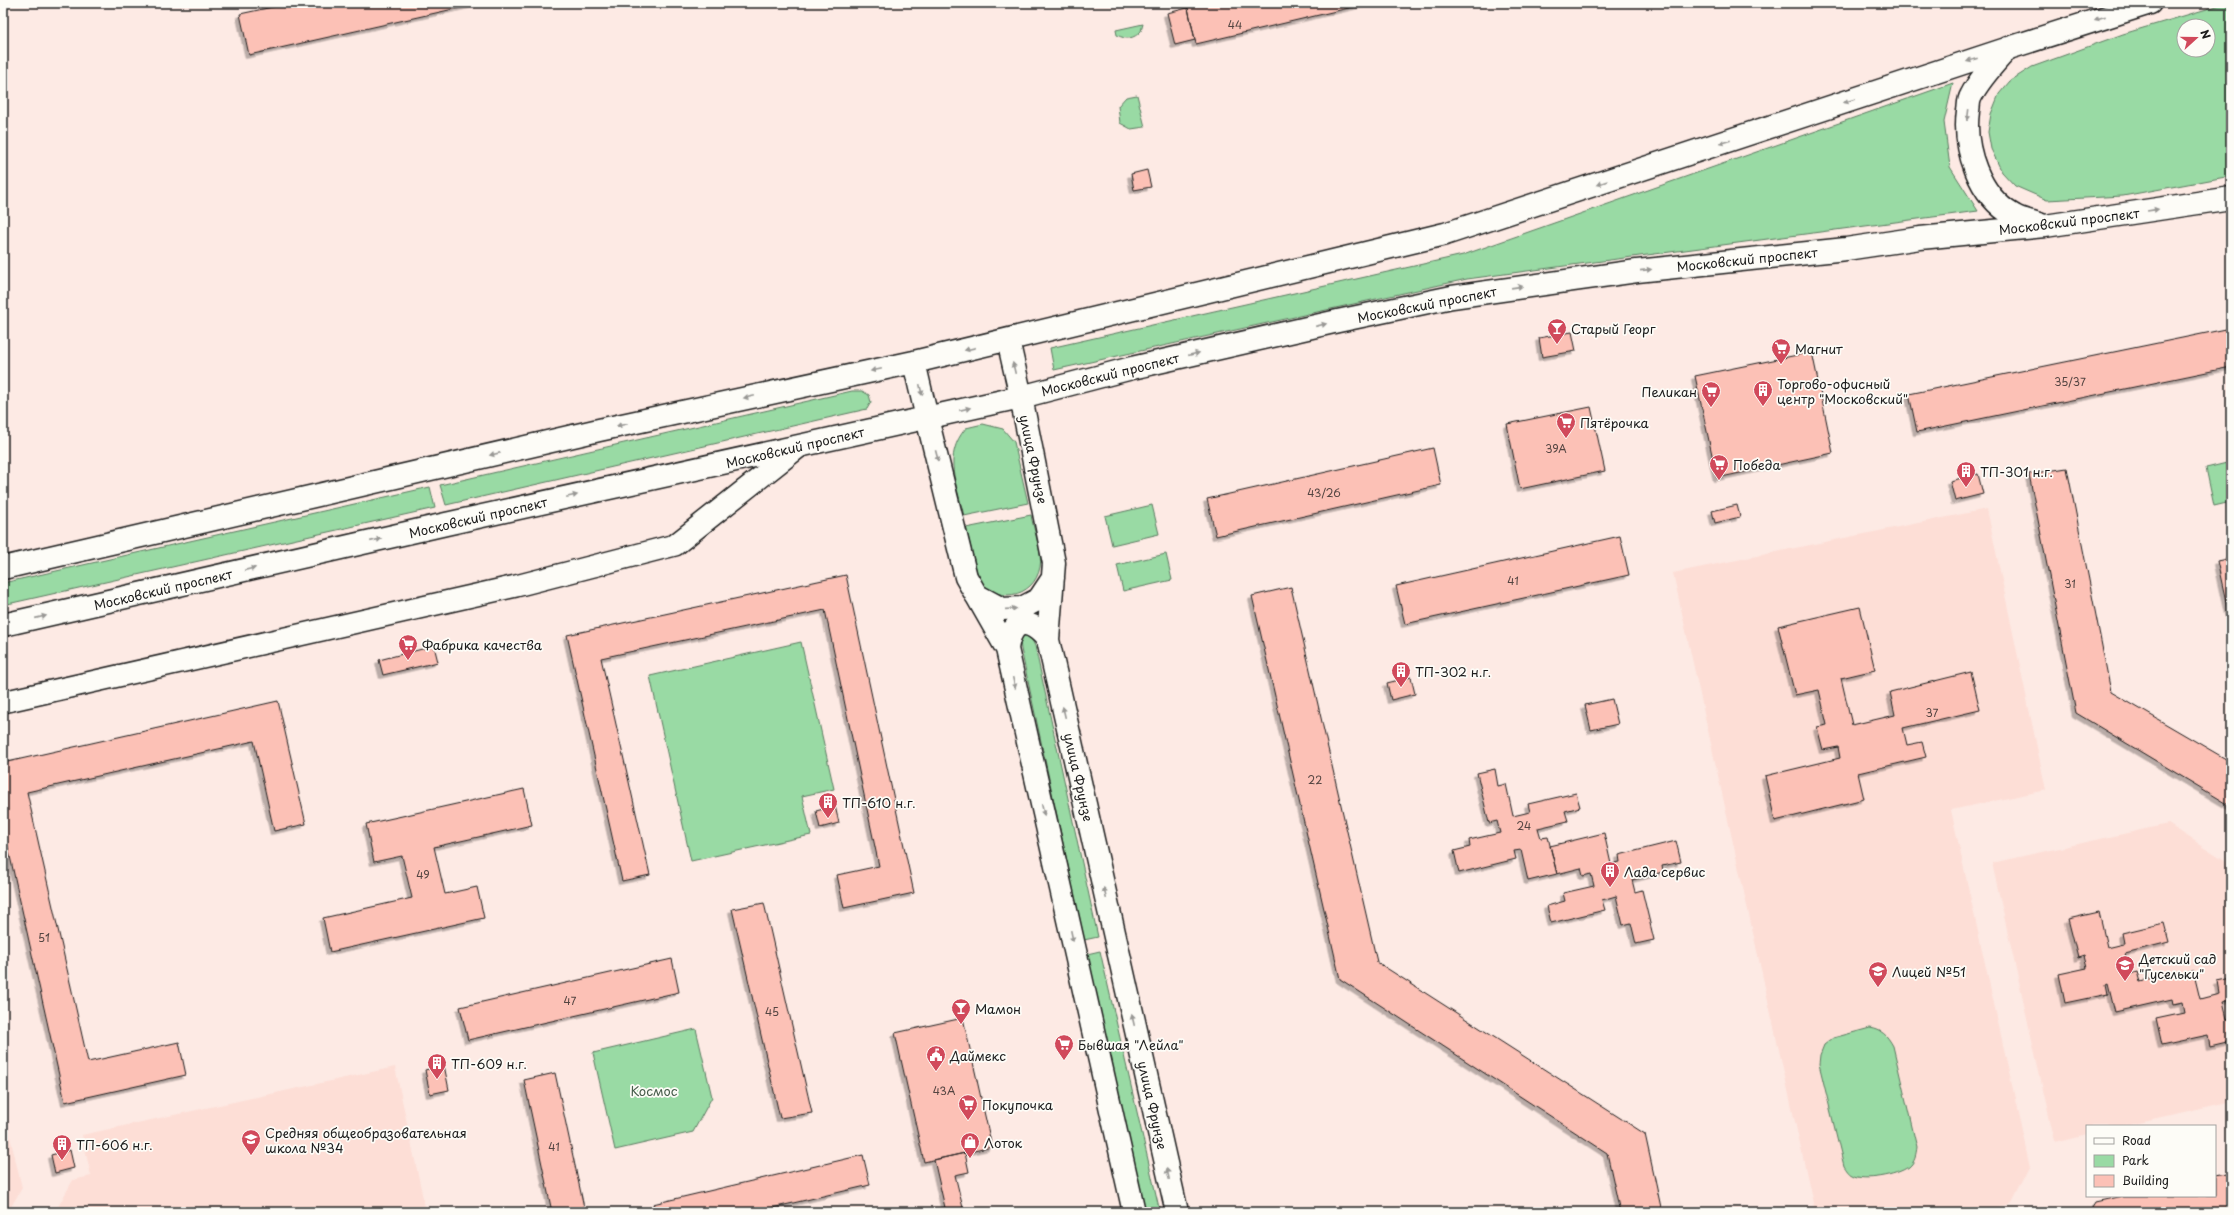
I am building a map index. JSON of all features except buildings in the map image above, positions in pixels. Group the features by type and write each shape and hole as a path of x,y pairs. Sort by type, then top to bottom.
{"main road":[{"path":"3,568 607,428 914,362 1445,234 2150,3"},
{"path":"2009,48 1986,73 1970,98 1966,128 1970,154 1980,178 1993,198 2013,215 2046,226"},
{"name":"Московский проспект","path":"3,625 1021,397 1132,368 1323,324 1482,292 1637,271 1846,249 1920,238 2046,226 2231,198"},
{"name":"улица Фрунзе","path":"1008,340 1021,397 1054,563 1048,640 1177,1212"},
{"path":"914,362 966,576 1007,649 1134,1212"},
{"path":"976,595 1002,609 1022,608 1039,599 1053,578"},
{"path":"1007,649 1009,634 1015,627 1021,625 1039,629 1048,640"}],"street":[{"path":"3,702 516,586 675,545 800,446"}],"shaded area":[{"name":"Лицей №51","path":"1987,509 2046,790 1951,810 2030,1166 2011,1204 1976,1212 1815,1212 1673,573"},
{"name":"Детский сад \"Гусельки\"","path":"2168,824 2231,864 2231,1101 2126,1125 2086,1125 2086,1134 2055,1142 1992,863"},
{"name":"Средняя общеобразовательная школа №34","path":"395,1067 426,1212 55,1212 73,1180 91,1176 82,1135"},
{"path":"3,1107 22,1188 8,1212 3,1212"}],"green space":[{"path":"2231,3 2231,176 2123,196 2047,200 2015,186 2002,172 1991,149 1988,132 1991,114 1999,94 2010,81 2032,67 2123,34 2176,18 2176,58 2216,58 2216,18 2177,18"},
{"path":"1143,24 1141,31 1133,37 1124,38 1117,35 1116,30"},
{"path":"1953,83 1944,122 1950,167 1978,211 1467,279 1054,370 1050,348 1463,255"},
{"path":"1137,95 1145,127 1131,129 1120,123 1118,106 1126,97"},
{"path":"852,391 862,391 869,395 871,402 867,409 446,505 440,485"},
{"path":"983,424 1003,429 1014,442 1028,503 964,516 953,470 955,449 966,428"},
{"path":"2231,462 2231,502 2214,506 2206,468"},
{"path":"430,487 435,508 3,605 3,583"},
{"path":"1152,505 1159,534 1112,545 1105,516"},
{"path":"1031,515 1041,562 1036,578 1030,586 1022,592 1003,595 994,592 985,586 978,577 966,528"},
{"path":"1166,554 1172,580 1123,591 1117,565"},
{"path":"1023,636 1031,638 1035,646 1098,937 1084,940 1021,649 1020,641"},
{"path":"801,642 834,789 802,796 811,835 691,861 650,676"},
{"path":"1100,951 1160,1212 1145,1212 1087,954"},
{"path":"1870,1028 1878,1030 1884,1034 1893,1046 1917,1148 1913,1163 1904,1170 1881,1177 1864,1178 1851,1174 1844,1166 1819,1064 1820,1055 1824,1045 1833,1038"},
{"name":"Космос","path":"696,1029 712,1097 693,1132 615,1150 593,1053"}],"place":[{"name":"Старый Георг","path":"1557,345"},
{"name":"Магнит","path":"1781,365"},
{"name":"Торгово-офисный центр \"Московский\"","path":"1763,407"},
{"name":"Пеликан","path":"1711,408"},
{"name":"Пятёрочка","path":"1566,439"},
{"name":"Победа","path":"1719,481"},
{"name":"ТП-301 н.г.","path":"1966,488"},
{"name":"Фабрика качества","path":"408,661"},
{"name":"ТП-302 н.г.","path":"1401,688"},
{"name":"ТП-610 н.г.","path":"828,819"},
{"name":"Лада сервис","path":"1610,888"},
{"name":"Детский сад \"Гусельки\"","path":"2125,982"},
{"name":"Лицей №51","path":"1878,988"},
{"name":"Мамон","path":"961,1025"},
{"name":"Бывшая \"Лейла\"","path":"1064,1061"},
{"name":"Даймекс","path":"936,1072"},
{"name":"ТП-609 н.г.","path":"437,1080"},
{"name":"Покупочка","path":"968,1121"},
{"name":"Средняя общеобразовательная школа №34","path":"251,1156"},
{"name":"Лоток","path":"970,1159"},
{"name":"ТП-606 н.г.","path":"62,1161"}]}
